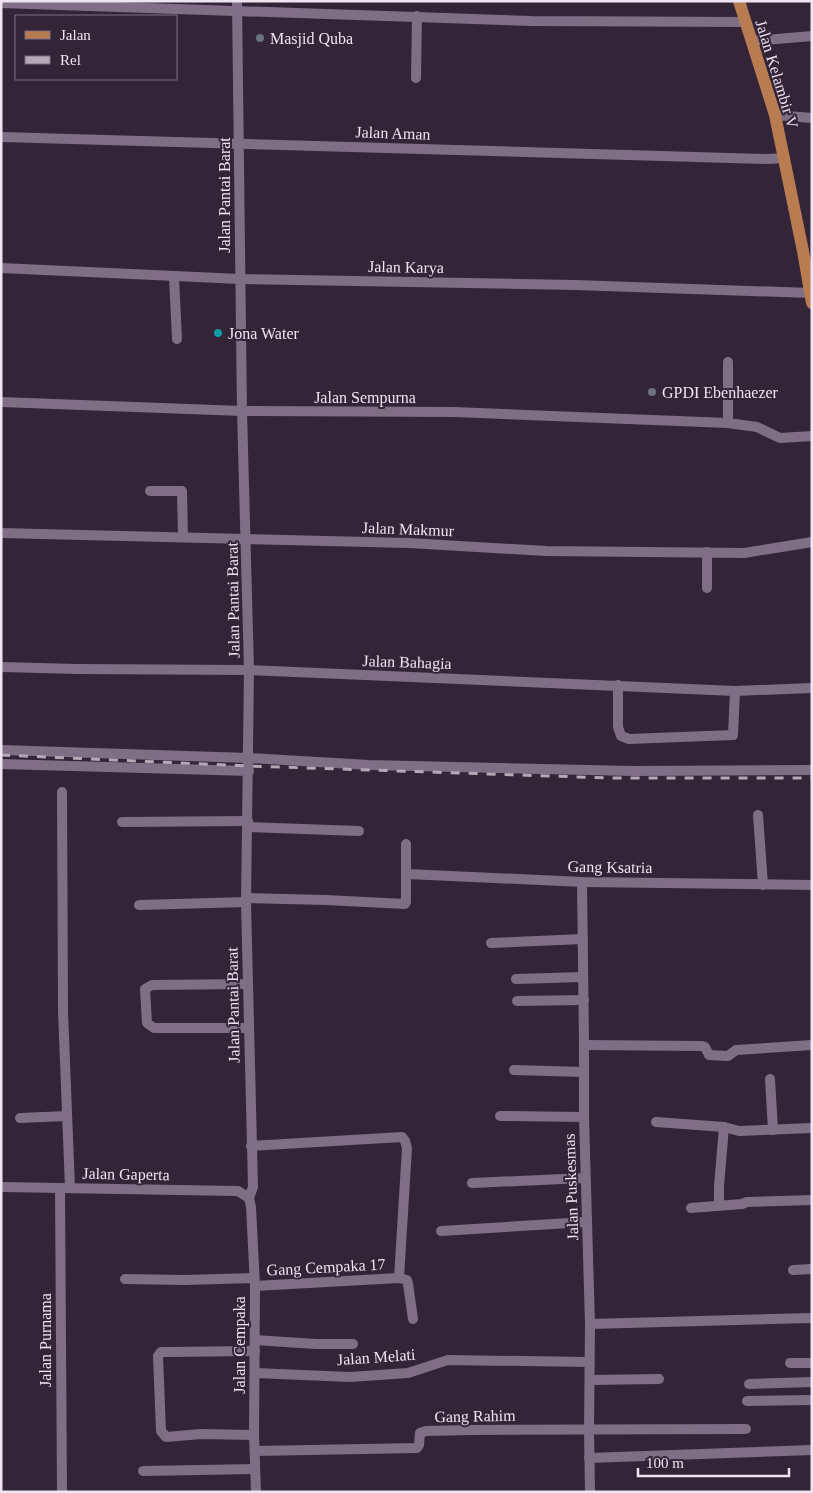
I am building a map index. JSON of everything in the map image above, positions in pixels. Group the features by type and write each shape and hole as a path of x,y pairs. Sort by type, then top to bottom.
{"main road":[{"name":"Jalan Kelambir V","path":"739,1 744,22 775,115 811,298"}],"street":[{"path":"1,2 237,6 532,21 744,22"},
{"name":"Jalan Pantai Barat","path":"237,6 242,411 249,670 246,900 253,1187 249,1198"},
{"path":"416,78 417,16"},
{"path":"752,42 812,36"},
{"path":"775,115 812,118"},
{"name":"Jalan Aman","path":"1,136 784,158"},
{"name":"Jalan Karya","path":"1,268 240,279 565,285 811,298"},
{"path":"174,277 177,339"},
{"path":"728,362 728,423"},
{"name":"Jalan Sempurna","path":"1,402 242,411 454,412 728,423 757,426 780,438 812,436"},
{"path":"150,491 182,491 183,537"},
{"name":"Jalan Makmur","path":"1,533 409,543 546,551 744,552 812,542"},
{"path":"707,552 707,588"},
{"name":"Jalan Bahagia","path":"1,667 249,670 735,691 812,688"},
{"path":"618,685 618,727 621,736 629,739 734,735 735,691"},
{"path":"1,750 249,758 369,765 633,772 812,770"},
{"path":"1,764 249,771"},
{"name":"Jalan Purnama","path":"62,792 63,1011 68,1116 65,1188 62,1492"},
{"path":"758,815 763,885"},
{"path":"122,822 248,824 359,831"},
{"path":"139,904 246,900 326,900 403,905 406,902 406,844"},
{"name":"Gang Ksatria","path":"407,874 582,882 812,885"},
{"name":"Jalan Puskesmas","path":"582,882 585,1178 590,1324 590,1492"},
{"path":"491,943 583,939"},
{"path":"516,979 583,977"},
{"path":"247,984 152,985 145,989 147,1023 154,1028 248,1028"},
{"path":"517,1001 584,1000"},
{"path":"584,1045 702,1046 705,1047 709,1056 726,1057 736,1050 812,1045"},
{"path":"514,1070 584,1072"},
{"path":"770,1079 773,1130"},
{"path":"20,1118 68,1116"},
{"path":"500,1116 584,1117"},
{"path":"656,1122 724,1127 738,1132 812,1128"},
{"path":"719,1206 724,1127"},
{"path":"251,1146 402,1137 406,1148 399,1278 408,1281 413,1319"},
{"path":"472,1183 585,1178"},
{"name":"Jalan Gaperta","path":"1,1187 238,1191 249,1198"},
{"name":"Jalan Cempaka","path":"249,1198 254,1282 256,1492"},
{"path":"691,1208 747,1202 812,1200"},
{"path":"441,1231 586,1222"},
{"path":"792,1270 812,1268"},
{"name":"Gang Cempaka 17","path":"125,1278 254,1282 399,1278"},
{"path":"590,1324 812,1318"},
{"path":"254,1435 201,1434 166,1437 161,1431 159,1353 255,1345 353,1344"},
{"name":"Jalan Melati","path":"255,1373 350,1377 408,1373 448,1360 589,1362"},
{"path":"790,1363 812,1363"},
{"path":"590,1380 659,1379"},
{"path":"749,1384 812,1382"},
{"path":"747,1401 812,1400"},
{"path":"589,1430 746,1429"},
{"name":"Gang Rahim","path":"255,1451 417,1448 420,1433 426,1431 589,1430"},
{"path":"589,1458 812,1450"},
{"path":"143,1471 255,1469"}],"railway":[{"path":"1,755 249,766 609,778 812,778"}],"place":[{"name":"Masjid Quba","path":"260,38"},
{"name":"Jona Water","path":"218,333"},
{"name":"GPDI Ebenhaezer","path":"652,392"}]}
